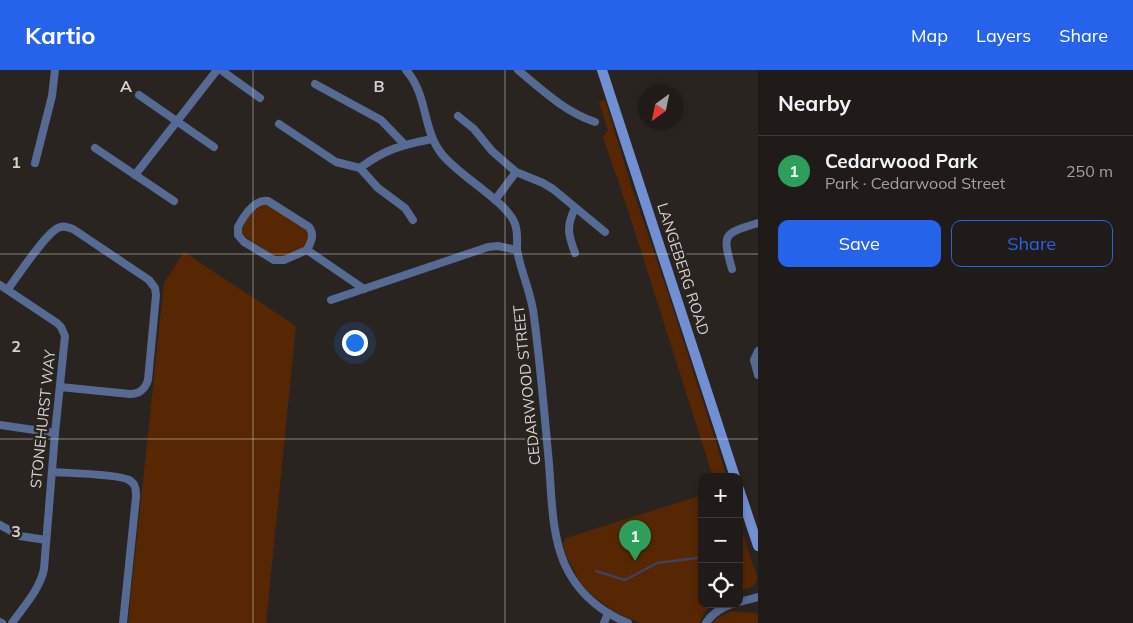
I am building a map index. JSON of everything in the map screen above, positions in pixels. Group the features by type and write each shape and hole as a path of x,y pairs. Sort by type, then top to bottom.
{"main road":[{"name":"LANGEBERG ROAD","path":"602,70 734,473"},
{"path":"743,501 758,546"}],"street":[{"path":"35,163 52,96 55,70"},
{"path":"135,175 217,70"},
{"path":"221,70 260,98"},
{"path":"406,70 418,86 432,139 447,160 495,200 516,172"},
{"path":"518,70 568,110 595,122"},
{"path":"526,77 532,70"},
{"path":"315,84 375,116 387,125 404,144"},
{"path":"139,94 214,147"},
{"path":"458,116 474,129 492,150 516,172 543,183 605,232"},
{"path":"279,124 336,162 360,168 378,188 405,208 413,220"},
{"path":"360,168 378,154 404,144 432,139"},
{"path":"95,148 174,201"},
{"name":"CEDARWOOD STREET","path":"495,200 513,218 517,230 518,250 532,301 553,513 558,544 564,563 574,581 589,599 608,613 628,623"},
{"path":"260,201 268,201 312,230 312,241 307,250 284,260 274,260 244,242 238,235 238,227 254,206 260,201"},
{"path":"575,208 570,219 568,235 575,253"},
{"path":"732,269 726,245 728,236 734,230 758,223"},
{"path":"8,289 49,236 58,228 66,226 143,276 155,288 148,380 143,390 140,393 130,394 60,387"},
{"path":"331,300 493,246 518,250"},
{"path":"307,250 364,289"},
{"name":"STONEHURST WAY","path":"0,285 61,327 65,336 54,433 43,576 12,623"},
{"path":"758,350 754,360 758,375"},
{"path":"0,425 54,433"},
{"path":"52,472 115,476 125,478 134,484 136,497 123,623"},
{"path":"0,525 20,536 46,540"},
{"path":"743,601 758,596"},
{"path":"706,623 723,608"},
{"path":"604,623 608,613"}],"shaded area":[{"path":"605,100 726,473 712,473 603,137 608,130 599,102"},
{"path":"266,204 307,230 310,235 305,247 280,258 275,257 242,234 246,220 258,208"},
{"path":"184,252 296,326 266,623 128,623 164,283"},
{"path":"698,496 698,608 708,608 699,623 641,623 617,613 593,596 580,582 566,555 563,543 566,538"},
{"path":"743,535 756,573 757,580 753,586 743,590"},
{"path":"731,611 755,613 758,615 758,623 713,623 719,617"}],"waterway":[{"path":"596,571 625,580 657,563 697,558"}],"place":[{"name":"Cedarwood Park","path":"635,561"}]}
